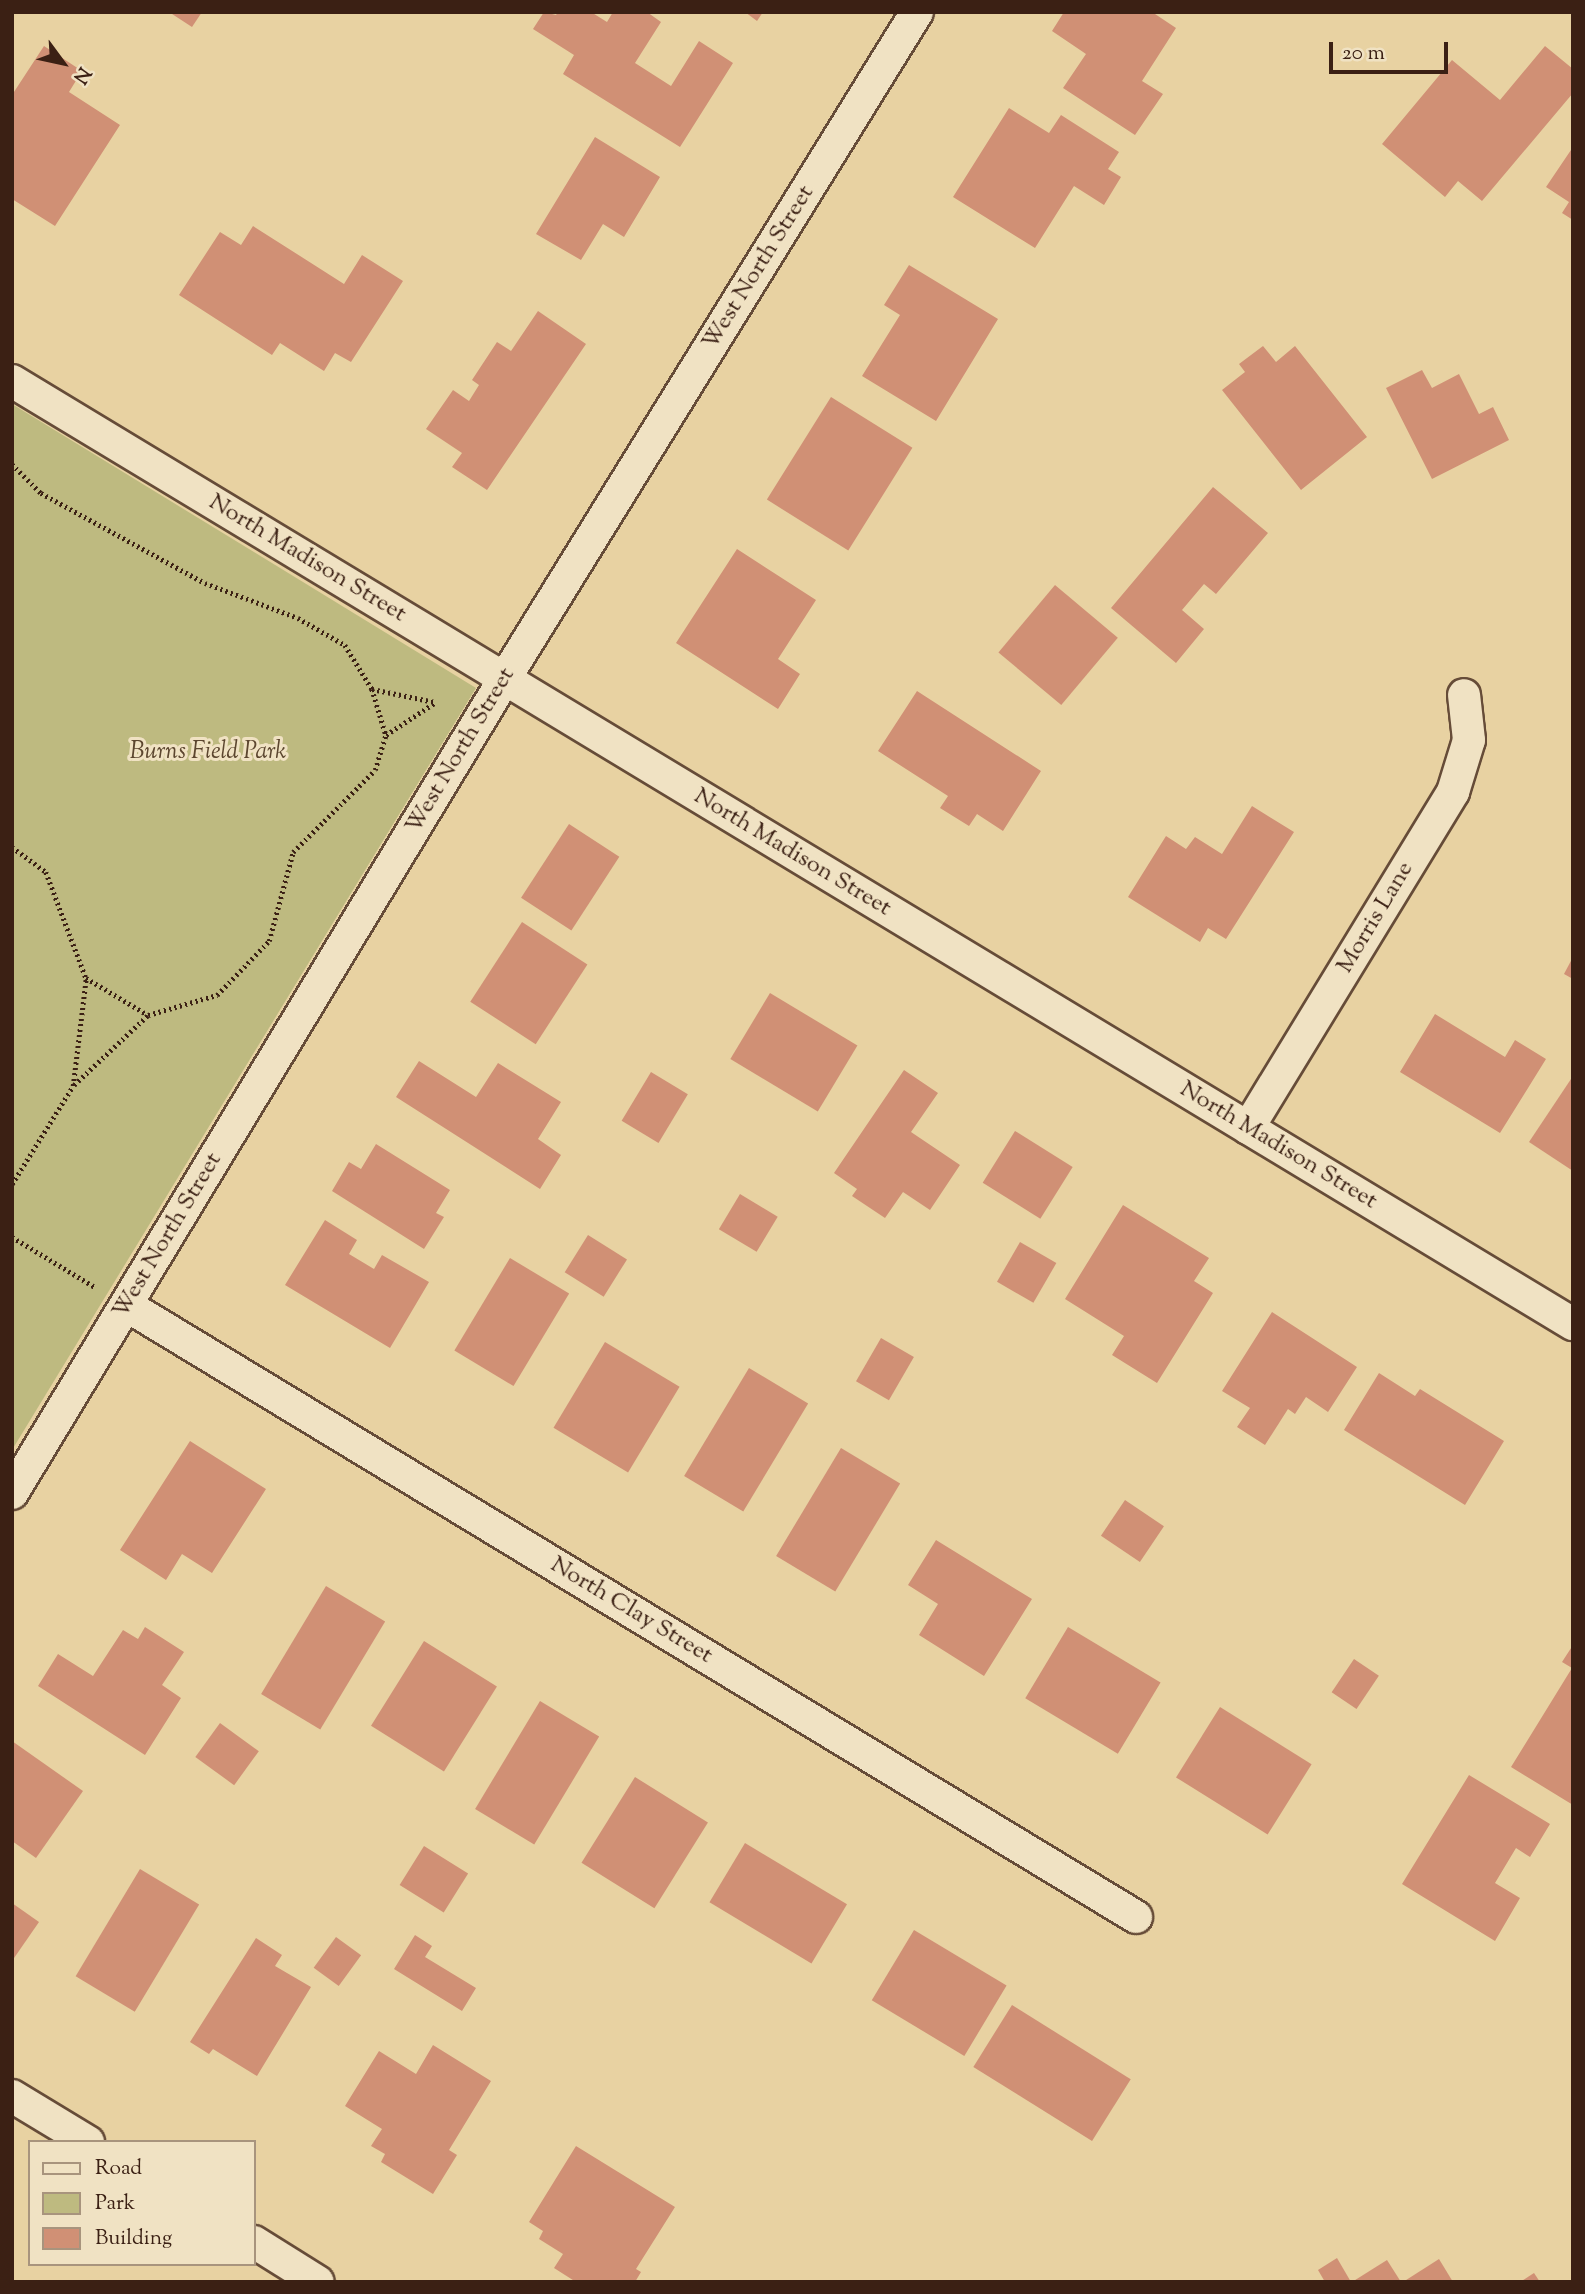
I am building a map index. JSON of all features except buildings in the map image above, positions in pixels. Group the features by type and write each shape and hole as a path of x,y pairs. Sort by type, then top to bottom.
{"street":[{"name":"West North Street","path":"12,1493 505,678 917,12"},
{"name":"North Madison Street","path":"12,381 1573,1324"},
{"name":"Morris Lane","path":"1248,1128 1453,792 1469,740 1464,695"},
{"name":"North Clay Street","path":"126,1305 1136,1917"},
{"path":"12,2096 85,2140"},
{"path":"256,2243 318,2282"}],"path":[{"path":"12,464 41,493 205,583 298,618 345,645 372,689 386,735 375,769 293,852 269,941 217,995 148,1015 73,1086 12,1184"},
{"path":"372,689 436,702 386,735"},
{"path":"12,847 46,872 86,978 73,1086"},
{"path":"86,978 148,1015"},
{"path":"12,1237 126,1305"}],"green space":[{"name":"Burns Field Park","path":"12,404 476,688 12,1450"}]}
